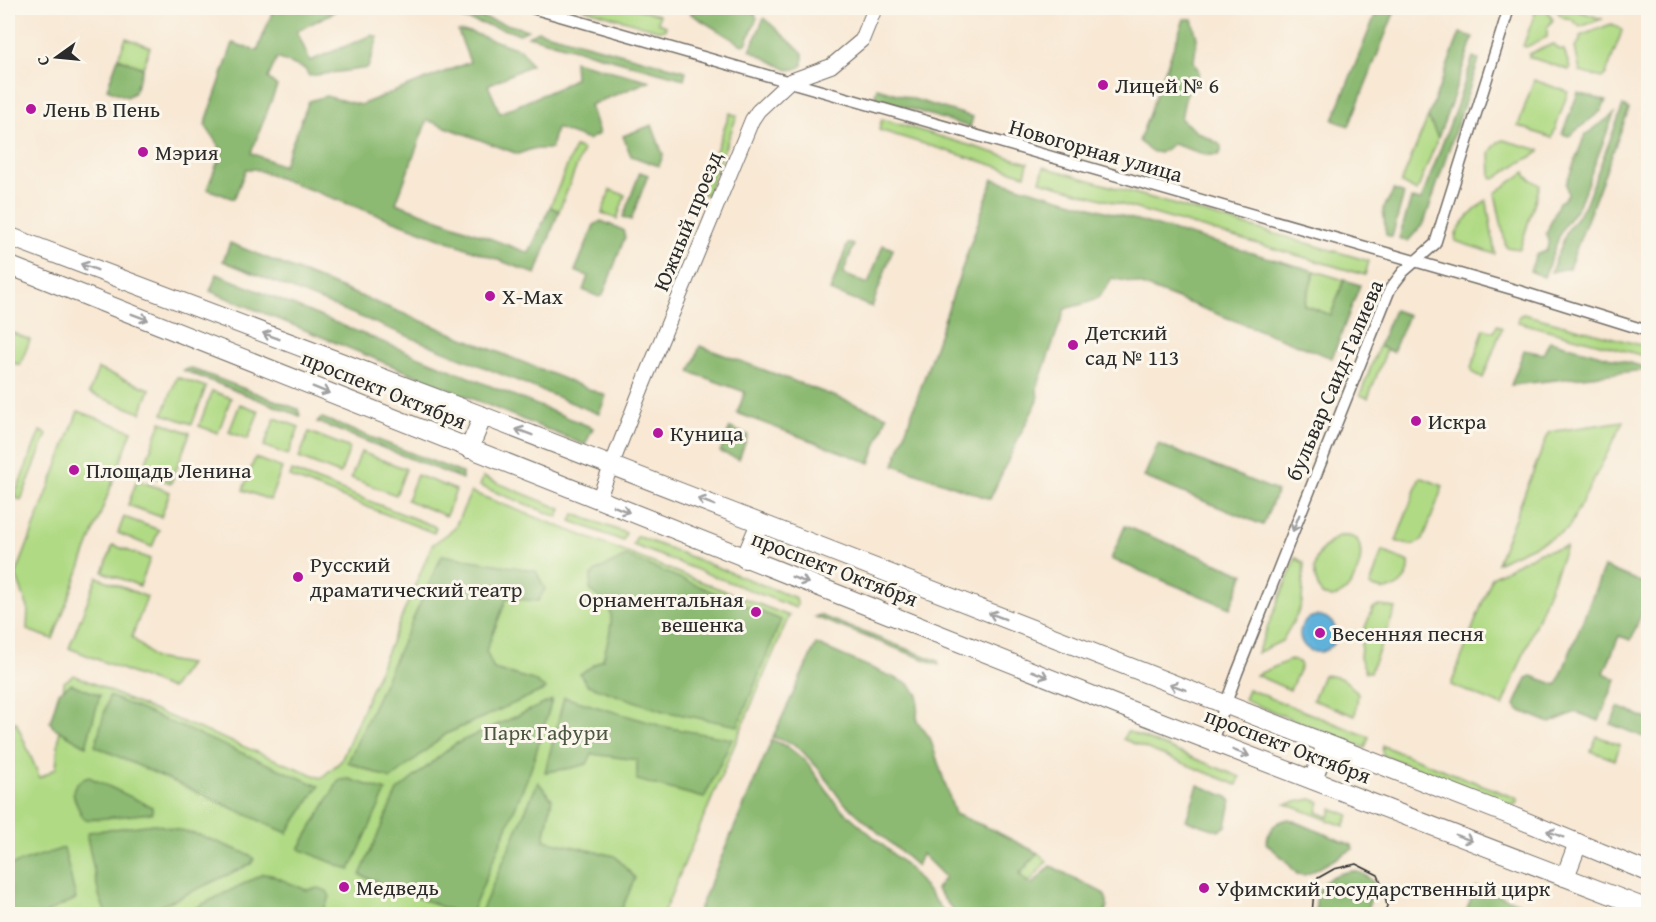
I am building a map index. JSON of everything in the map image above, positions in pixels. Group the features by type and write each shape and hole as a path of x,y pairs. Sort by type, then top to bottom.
{"main road":[{"name":"проспект Октября","path":"8,236 760,523 1648,872"},
{"name":"проспект Октября","path":"8,265 746,559 1648,909"},
{"path":"469,449 483,416"},
{"path":"746,559 760,523"},
{"path":"1312,780 1326,745"},
{"path":"1565,877 1578,843"}],"street":[{"name":"Новогорная улица","path":"532,8 1519,291 1648,331"},
{"name":"Южный проезд","path":"598,500 746,131 758,111 790,81 831,66 862,40 875,8"},
{"name":"бульвар Саид-Галиева","path":"1212,741 1224,705 1390,289 1402,272 1435,244 1509,8"}],"green space":[{"path":"274,8 335,8 334,12 297,31 310,61 372,35 378,37 368,68 309,76 305,69 277,58 268,78 277,86 251,153 283,166 309,101 326,96 360,105 470,62 458,31 470,32 522,50 531,65 488,85 500,113 560,87 575,78 574,61 650,81 590,105 599,134 588,140 556,128 551,149 532,149 518,154 427,120 396,203 529,253 550,207 559,211 536,274 255,169 246,169 234,199 207,189 222,151 205,125 233,43 257,51"},
{"path":"423,8 446,8 528,30 520,34"},
{"path":"582,8 634,8 659,15 658,23 666,26 665,30 657,30"},
{"path":"690,8 748,8 757,18 746,44 742,45 691,14"},
{"path":"1378,8 1396,8 1349,126 1333,120"},
{"path":"1537,8 1546,8 1553,20 1547,28 1547,37 1526,47 1523,46"},
{"path":"1555,8 1571,8 1602,19 1580,27 1571,19 1562,17"},
{"path":"764,18 803,53 803,65 797,69 788,70 750,50"},
{"path":"1184,19 1192,19 1197,38 1194,61 1199,72 1187,93 1181,119 1197,132 1218,143 1221,146 1221,152 1218,155 1207,155 1173,144 1160,153 1150,151 1139,141"},
{"path":"1611,24 1622,31 1606,74 1602,78 1580,72 1575,47 1580,41 1580,36"},
{"path":"538,31 686,71 684,79 528,36"},
{"path":"1460,33 1473,37 1438,138 1428,117"},
{"path":"126,38 150,47 143,68 118,58"},
{"path":"1553,44 1558,49 1564,50 1569,70 1529,57 1529,54"},
{"path":"1473,57 1479,60 1424,223 1408,241 1399,238 1411,199 1421,200"},
{"path":"118,58 143,68 134,93 127,97 107,89"},
{"path":"1534,80 1568,92 1552,138 1518,126"},
{"path":"877,88 973,117 970,127 874,98"},
{"path":"1578,93 1606,101 1601,111 1569,136 1562,134"},
{"path":"1623,106 1629,109 1569,268 1551,272 1567,231 1585,205"},
{"path":"730,113 737,116 707,195 700,193"},
{"path":"1614,114 1579,205 1562,229 1544,277 1530,271 1536,255 1547,249 1546,234 1559,202 1568,194 1566,184 1585,135"},
{"path":"1428,117 1438,138 1417,191 1401,183"},
{"path":"882,119 1028,163 1025,175 879,130"},
{"path":"652,125 663,155 659,166 631,156 623,136"},
{"path":"1503,140 1540,150 1540,152 1495,179 1491,177 1490,152 1498,142"},
{"path":"575,147 583,150 559,211 550,207"},
{"path":"1044,167 1369,261 1365,275 1040,181"},
{"path":"640,172 648,175 631,220 623,217"},
{"path":"1525,172 1527,177 1540,185 1520,249 1506,247 1495,193"},
{"path":"993,179 1315,271 1304,305 1331,315 1344,280 1360,285 1332,358 1139,284 1112,278 1098,298 1065,309 1037,388 1038,400 990,499 894,465"},
{"path":"610,190 625,195 617,219 602,213"},
{"path":"1394,190 1404,194 1392,237 1386,235 1383,209"},
{"path":"1486,200 1495,254 1455,241 1458,230"},
{"path":"601,221 623,230 625,237 603,295 599,297 583,290 588,276 575,271 594,225"},
{"path":"230,243 606,396 599,414 223,261"},
{"path":"848,243 854,245 843,274 868,284 883,245 893,249 872,307 830,291"},
{"path":"1315,271 1344,280 1331,315 1304,305"},
{"path":"217,274 593,428 585,445 210,291"},
{"path":"1394,310 1408,315 1393,352 1379,346"},
{"path":"1523,314 1648,347 1648,357 1518,322 1519,316"},
{"path":"1497,325 1502,328 1483,378 1473,373 1471,368 1484,329 1494,332"},
{"path":"8,331 30,340 20,365 8,361"},
{"path":"1550,341 1648,368 1648,386 1644,370 1511,385 1524,350 1543,354"},
{"path":"700,346 887,416 870,463 737,413 745,392 690,372"},
{"path":"1379,346 1387,349 1368,398 1360,395"},
{"path":"190,368 298,409 300,416 183,370"},
{"path":"98,369 150,389 141,413 89,393"},
{"path":"177,377 206,387 192,424 163,414"},
{"path":"212,391 231,398 218,433 199,426"},
{"path":"240,404 259,411 248,439 229,432"},
{"path":"78,411 132,431 53,639 27,630 28,608 16,575"},
{"path":"275,418 299,427 288,455 264,446"},
{"path":"322,418 462,473 462,479 317,422"},
{"path":"1624,421 1568,529 1497,563 1549,432"},
{"path":"161,422 190,433 171,483 142,472"},
{"path":"730,428 748,435 739,459 720,452"},
{"path":"40,431 47,434 21,500 14,497"},
{"path":"309,432 350,448 340,474 299,458"},
{"path":"1158,444 1277,491 1263,525 1144,477"},
{"path":"361,452 406,469 396,495 351,478"},
{"path":"255,458 282,468 270,500 243,490"},
{"path":"292,471 436,527 434,533 290,477"},
{"path":"417,475 456,490 446,516 407,500"},
{"path":"483,477 561,509 558,517 480,486"},
{"path":"1420,477 1443,486 1423,540 1416,544 1396,541"},
{"path":"137,480 170,492 161,517 128,505"},
{"name":"Парк Гафури","path":"471,492 789,616 663,914 8,914 8,724 16,722 40,778 56,768 64,682 74,675 126,699 321,778 341,761 432,545 454,529"},
{"path":"574,514 626,533 623,541 571,521"},
{"path":"124,517 159,530 152,547 118,533"},
{"path":"1125,526 1244,574 1230,608 1111,559"},
{"path":"637,536 796,598 796,608 633,545"},
{"path":"1339,536 1357,539 1360,547 1360,562 1350,586 1338,596 1328,597 1322,595 1314,569 1323,548"},
{"path":"113,545 150,559 140,586 103,572"},
{"path":"1566,547 1503,706 1451,685 1492,577 1540,552"},
{"path":"1382,551 1409,562 1408,572 1403,581 1385,590 1370,586"},
{"path":"442,555 536,571 545,589 538,601 507,598 486,651 494,669 533,680 546,689 446,734 391,779 348,762"},
{"path":"626,556 781,620 738,726 663,711 587,685 580,674 603,659 611,622 607,605 590,590 591,576 596,571"},
{"path":"1296,558 1304,563 1302,602 1297,615 1282,641 1257,653"},
{"path":"1604,567 1648,585 1648,596 1631,640 1619,636 1604,673 1616,679 1599,721 1576,712 1550,723 1518,710 1515,705 1527,678 1532,676 1557,685"},
{"path":"97,577 147,597 132,637 154,658 189,664 171,689 69,648"},
{"path":"1379,606 1396,608 1370,672 1366,672 1360,658 1362,635 1373,608"},
{"path":"819,615 938,661 939,665 815,617"},
{"path":"816,644 909,684 918,695 917,721 930,738 955,814 1038,853 1019,874 1031,885 1051,866 1103,893 1107,904 1104,914 956,914 936,889 945,877 922,854 917,866 841,800 818,768 802,751 795,745 773,737"},
{"path":"1290,660 1299,662 1301,666 1290,690 1256,675"},
{"path":"1323,675 1344,680 1358,694 1355,716 1313,700"},
{"path":"71,684 100,695 86,746 53,727 50,722 59,692"},
{"path":"1248,689 1369,737 1365,748 1244,700"},
{"path":"109,696 319,786 287,833 95,746"},
{"path":"564,697 665,727 732,739 704,798 637,780 637,760 592,754 587,764 545,772"},
{"path":"552,700 531,769 471,914 460,914 360,875 397,791 455,744"},
{"path":"1618,707 1648,719 1648,739 1611,724"},
{"path":"1127,731 1240,777 1237,785 1123,739"},
{"path":"1597,736 1620,745 1615,760 1591,751"},
{"path":"772,740 786,746 806,761 837,805 910,869 946,914 697,914"},
{"path":"1383,746 1518,799 1516,804 1510,805 1383,755"},
{"path":"89,777 152,807 152,813 87,820 83,818 73,794 76,784"},
{"path":"349,779 386,791 350,870 299,849 339,780"},
{"path":"538,782 552,799 544,840 615,856 635,878 622,909 593,911 588,914 480,914"},
{"path":"1198,785 1228,797 1231,802 1226,826 1219,831 1186,820"},
{"path":"1311,799 1320,802 1317,812 1329,817 1332,809 1349,815 1344,826 1286,804"},
{"path":"1289,819 1352,845 1353,849 1312,872 1304,875 1297,874 1266,843 1273,826"},
{"path":"154,824 199,835 250,855 254,859 251,864 144,914 106,914 99,895 87,837 89,832"},
{"path":"64,848 76,899 47,912 48,914 8,914 8,866"},
{"path":"1038,853 1047,861 1029,883 1019,875"},
{"path":"1351,871 1359,872 1376,886 1365,914 1316,914 1317,897 1323,884 1334,876"},
{"path":"263,874 271,875 306,890 319,888 327,891 330,897 321,914 183,914"},
{"path":"1476,887 1549,914 1465,914"}],"water":[{"path":"1318,616 1331,621 1336,634 1331,647 1318,652 1305,647 1300,634 1305,621"}],"tram line":[{"path":"1312,914 1314,890 1318,878 1334,869 1356,864 1378,875 1387,906 1384,914"}],"place":[{"name":"Лицей № 6","path":"1103,85"},
{"name":"Лень В Пень","path":"31,109"},
{"name":"Мэрия","path":"143,152"},
{"name":"X-Max","path":"490,296"},
{"name":"Детский сад № 113","path":"1073,345"},
{"name":"Искра","path":"1416,421"},
{"name":"Куница","path":"658,433"},
{"name":"Площадь Ленина","path":"74,470"},
{"name":"Русский драматический театр","path":"298,577"},
{"name":"Орнаментальная вешенка","path":"756,612"},
{"name":"Весенняя песня","path":"1320,633"},
{"name":"Медведь","path":"344,887"},
{"name":"Уфимский государственный цирк","path":"1204,888"}]}
